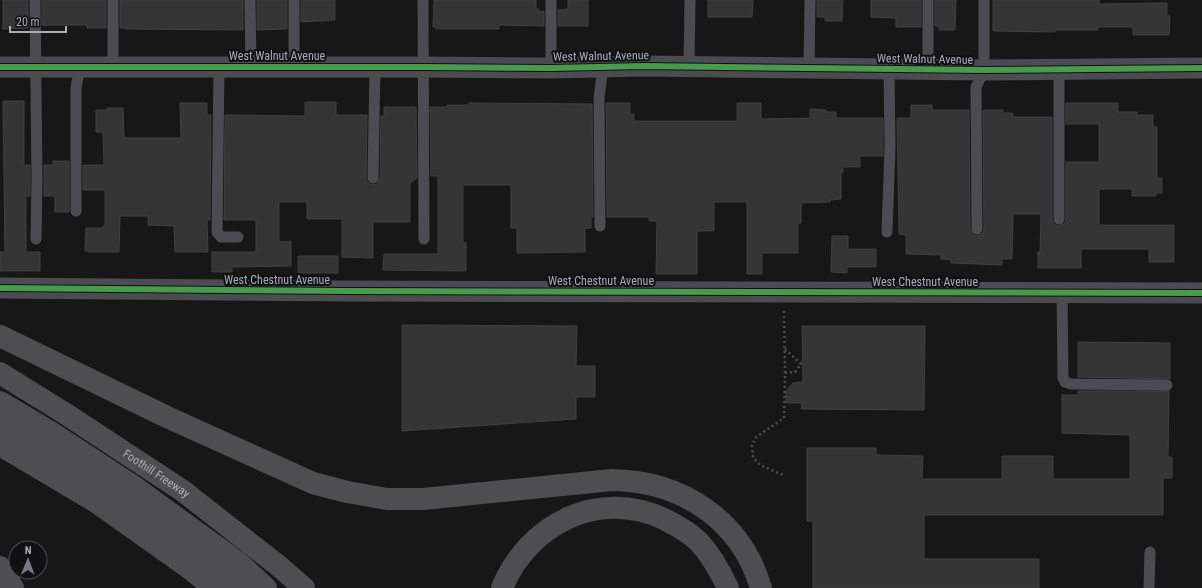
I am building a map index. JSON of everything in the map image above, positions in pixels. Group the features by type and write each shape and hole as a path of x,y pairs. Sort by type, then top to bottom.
{"highway":[{"path":"5,339 167,417 313,483 346,492 387,499 423,499 612,480 637,481 658,486 679,493 716,516 746,552 756,572 761,588"},
{"name":"Foothill Freeway","path":"0,373 66,414 183,491 280,567 304,588"},
{"path":"0,402 52,433 133,486 239,563 266,588"},
{"path":"0,423 102,486 184,543 241,588"},
{"path":"0,445 96,502 189,568 214,588"},
{"path":"502,588 518,558 528,546 542,534 555,524 570,517 587,511 606,508 624,508 643,511 658,516 686,531 698,541 709,554 718,567 728,588"},
{"path":"0,567 13,588"}],"street":[{"name":"West Walnut Avenue","path":"0,67 423,66 551,68 689,66 889,70 1202,68"},
{"name":"West Chestnut Avenue","path":"0,288 346,291 1202,293"}],"lane":[{"path":"35,0 37,178 36,239"},
{"path":"113,0 113,67"},
{"path":"250,0 251,67"},
{"path":"294,0 294,67"},
{"path":"424,0 424,239"},
{"path":"551,0 551,68"},
{"path":"689,66 690,0"},
{"path":"810,0 810,69"},
{"path":"928,0 928,70"},
{"path":"977,229 976,87 984,70 984,0"},
{"path":"76,211 76,88 80,66"},
{"path":"219,67 217,232 221,237 238,237"},
{"path":"373,178 374,67"},
{"path":"600,226 599,98 603,67"},
{"path":"887,232 890,147 889,70"},
{"path":"1059,70 1059,219"},
{"path":"1062,292 1063,378 1065,382 1071,384 1167,385"},
{"path":"1149,588 1150,552"}],"path":[{"path":"783,292 785,374 784,418 755,438 752,446 753,457 760,465 785,476"},
{"path":"784,348 801,364 795,372 785,374"}],"building":[{"path":"3,0 28,0 28,28 3,29"},
{"path":"42,0 106,0 106,28 87,28 87,25 42,25"},
{"path":"120,0 243,0 243,30 120,28"},
{"path":"257,0 287,0 287,29 257,30"},
{"path":"301,0 335,0 335,20 301,22"},
{"path":"434,0 536,0 536,9 539,9 539,12 544,11 544,26 499,25 499,29 436,29 436,27 433,27"},
{"path":"568,0 588,0 588,26 558,26 558,10 568,9"},
{"path":"708,0 753,0 752,17 708,17"},
{"path":"817,0 843,0 842,21 825,21 825,17 817,17"},
{"path":"871,0 921,0 921,27 896,27 896,18 871,17"},
{"path":"935,0 956,0 955,30 939,30 939,26 935,26"},
{"path":"993,0 1099,0 1099,4 1167,3 1167,16 1170,16 1169,35 1133,35 1133,27 1098,27 1098,30 1055,30 1055,32 993,31"},
{"path":"3,101 24,101 24,165 30,165 30,196 26,196 26,252 40,252 40,271 0,271 0,252 5,252"},
{"path":"305,102 336,102 336,115 367,115 366,178 367,182 372,185 377,184 380,178 381,116 384,116 384,107 416,107 417,178 410,183 410,222 373,222 373,258 342,257 342,219 307,219 307,202 279,202 279,242 291,241 291,266 232,267 232,272 212,272 212,252 256,252 256,220 224,220 225,115 305,116"},
{"path":"180,103 207,103 207,115 211,115 210,220 207,220 208,252 175,252 174,226 148,225 148,216 120,216 119,252 85,251 86,228 103,228 103,226 105,226 105,190 83,190 83,165 104,165 103,132 96,132 96,110 123,108 124,138 181,138"},
{"path":"469,103 592,104 593,217 591,217 591,228 585,228 585,252 517,253 517,228 511,228 511,185 463,185 463,243 466,243 466,271 383,270 384,254 438,254 438,176 431,176 430,107 469,105"},
{"path":"606,103 630,103 630,114 634,114 634,121 737,121 737,103 761,103 761,119 810,118 810,109 836,112 836,118 883,118 883,156 860,156 860,167 843,167 843,172 841,173 841,199 830,200 830,202 801,203 801,223 798,223 798,253 762,253 762,274 747,274 747,202 714,202 714,231 697,231 697,274 656,274 657,221 649,221 649,217 607,217"},
{"path":"1066,103 1118,103 1118,112 1137,112 1137,115 1153,115 1153,127 1157,127 1157,178 1162,178 1162,193 1156,193 1156,196 1132,196 1132,189 1099,189 1099,225 1174,225 1174,262 1149,262 1149,249 1081,249 1081,268 1038,268 1041,214 1013,214 1012,259 1002,259 1002,265 951,263 951,260 941,259 941,255 906,254 906,235 899,234 897,118 911,118 911,105 932,105 932,110 969,110 970,229 973,235 977,236 983,233 984,229 983,110 1003,110 1003,113 1013,113 1013,117 1052,117 1052,219 1053,223 1059,226 1065,223 1066,162 1099,162 1099,124 1066,124"},
{"path":"53,161 69,161 69,212 55,212 55,196 44,196 44,165 53,165"},
{"path":"832,236 848,236 848,249 876,249 876,267 847,267 847,273 831,272"},
{"path":"298,256 338,256 338,273 298,273"},
{"path":"402,325 577,326 576,366 595,366 595,397 576,397 576,419 402,431"},
{"path":"802,326 925,326 924,410 801,409 802,403 786,403 786,391 793,383 803,382"},
{"path":"1078,342 1170,343 1170,379 1078,377"},
{"path":"1078,391 1169,391 1168,457 1172,457 1172,478 1163,478 1163,515 924,515 924,559 1039,559 1039,588 813,588 813,521 807,521 807,448 876,448 876,455 923,456 922,479 1002,479 1002,456 1053,456 1053,479 1130,479 1130,435 1062,433 1062,395 1078,395"}],"cycle path":[{"path":"0,67 551,68 644,66 984,70 1202,68"},
{"path":"0,288 346,291 1202,293"}]}
